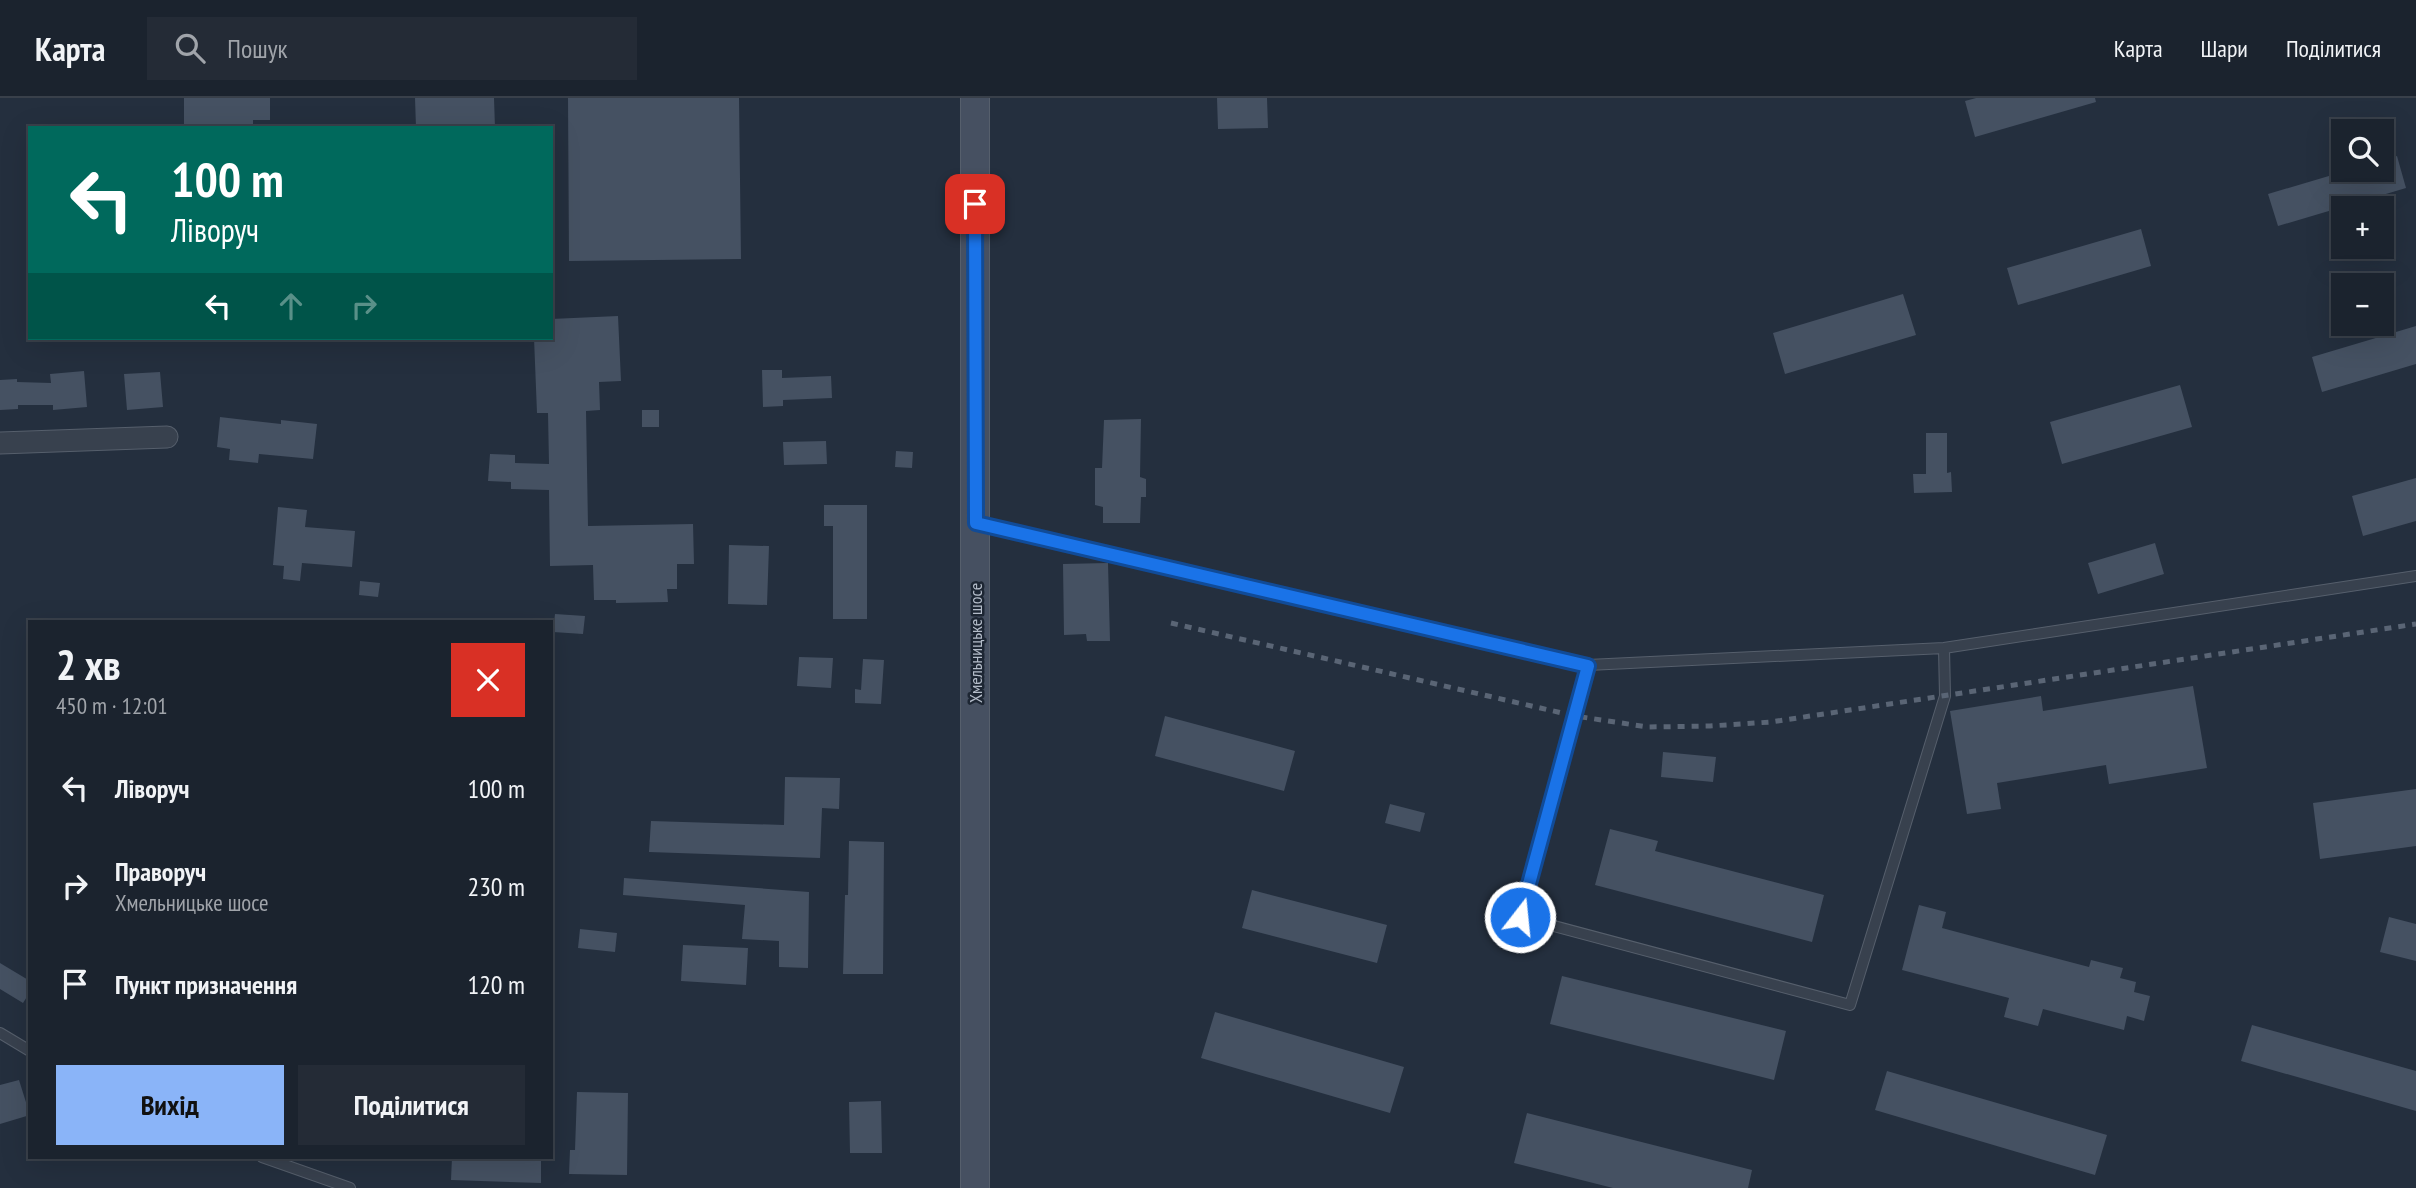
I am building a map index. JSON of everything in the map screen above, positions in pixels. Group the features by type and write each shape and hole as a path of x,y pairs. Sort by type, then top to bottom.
{"street":[{"name":"Хмельницьке шосе","path":"975,98 975,1188"},
{"path":"0,443 167,436"}],"lane":[{"path":"976,523 1588,666 1944,648 2416,576"},
{"path":"1588,666 1520,917 1850,1005 1945,696 1944,648"},
{"path":"0,1033 28,1050"},
{"path":"268,1159 350,1188"}],"building":[{"path":"184,98 270,98 270,120 253,120 253,126 184,126"},
{"path":"415,98 494,98 495,126 416,126"},
{"path":"568,98 739,98 741,259 569,261"},
{"path":"1217,98 1267,98 1268,128 1218,129"},
{"path":"1976,98 2095,98 2096,102 1975,137 1965,101"},
{"path":"2397,156 2406,188 2379,196 2331,196 2331,210 2278,226 2268,194 2331,175 2331,182 2394,182 2394,157"},
{"path":"2141,229 2151,266 2018,305 2007,268"},
{"path":"1903,294 1916,335 1785,374 1773,333"},
{"path":"618,316 621,381 599,382 600,410 586,411 588,526 693,524 694,564 677,564 677,589 667,589 668,602 616,603 616,600 594,600 593,565 550,566 549,490 511,489 511,482 488,481 490,454 515,455 515,463 549,464 548,413 537,413 534,340 553,340 553,319"},
{"path":"2416,326 2416,364 2322,392 2312,357 2382,336 2394,336 2394,333"},
{"path":"762,370 782,370 782,378 831,376 832,398 783,400 783,406 763,407"},
{"path":"84,371 87,407 53,410 53,405 18,405 18,409 0,410 0,380 51,383 50,374"},
{"path":"160,372 163,407 127,410 124,374"},
{"path":"2180,385 2192,427 2062,464 2050,422"},
{"path":"642,410 659,410 659,427 642,427"},
{"path":"220,417 281,424 281,420 317,424 313,459 259,454 258,463 229,460 230,449 217,447"},
{"path":"1141,419 1140,477 1146,479 1146,497 1141,497 1140,523 1103,523 1103,507 1095,505 1095,468 1102,468 1104,420"},
{"path":"1926,433 1947,433 1947,473 1951,472 1952,492 1914,493 1913,474 1926,474"},
{"path":"826,441 827,464 784,465 783,442"},
{"path":"896,451 913,452 912,468 895,467"},
{"path":"2416,478 2416,521 2363,536 2352,496"},
{"path":"824,505 867,505 867,619 833,619 833,526 824,526"},
{"path":"278,507 307,510 305,527 355,531 352,567 302,563 300,581 283,579 284,566 273,565"},
{"path":"2155,543 2164,574 2098,594 2088,563"},
{"path":"729,545 769,546 767,605 728,604"},
{"path":"1108,563 1110,641 1087,641 1086,634 1064,635 1063,564"},
{"path":"360,581 380,583 378,597 359,595"},
{"path":"555,614 585,616 583,634 553,632"},
{"path":"799,657 833,658 831,688 797,686"},
{"path":"863,659 884,660 881,704 855,703 855,689 861,690"},
{"path":"2193,686 2207,768 2109,784 2106,765 1997,783 2001,809 1967,814 1950,711 2041,696 2043,711"},
{"path":"1165,716 1295,751 1284,791 1155,756"},
{"path":"1663,752 1716,757 1713,782 1661,777"},
{"path":"785,777 840,778 839,809 822,808 820,858 649,852 651,821 784,825"},
{"path":"2416,789 2416,846 2320,859 2313,803"},
{"path":"1390,804 1425,813 1420,832 1385,823"},
{"path":"1610,829 1658,841 1655,851 1824,895 1812,942 1595,885"},
{"path":"849,841 884,842 883,974 843,974"},
{"path":"624,878 809,892 808,968 779,967 779,941 742,939 745,905 623,895"},
{"path":"1252,890 1387,925 1377,963 1242,928"},
{"path":"1919,905 1946,912 1942,928 2089,967 2091,960 2123,968 2120,978 2136,982 2134,992 2150,996 2144,1021 2127,1016 2124,1030 2043,1009 2038,1026 2004,1017 2009,998 1902,970"},
{"path":"2389,917 2416,924 2416,961 2380,952"},
{"path":"580,929 617,933 615,952 578,948"},
{"path":"683,945 748,948 746,985 681,981"},
{"path":"0,963 28,980 28,995 23,1003 0,989"},
{"path":"1562,976 1786,1031 1774,1080 1550,1024"},
{"path":"1215,1012 1404,1067 1390,1113 1201,1058"},
{"path":"2252,1025 2416,1071 2416,1111 2241,1061"},
{"path":"1887,1071 2107,1135 2095,1175 1875,1110"},
{"path":"19,1080 28,1116 0,1124 0,1085"},
{"path":"577,1092 628,1093 627,1175 569,1174 570,1150 575,1150"},
{"path":"881,1101 882,1153 850,1153 849,1102"},
{"path":"1527,1113 1752,1170 1748,1188 1613,1188 1514,1163"},
{"path":"452,1159 541,1159 541,1183 451,1180"}],"railway":[{"path":"1171,623 1575,716 1648,727 1771,722 2416,624"}],"route":[{"path":"975,204 976,523 1588,666 1520,917"}]}
